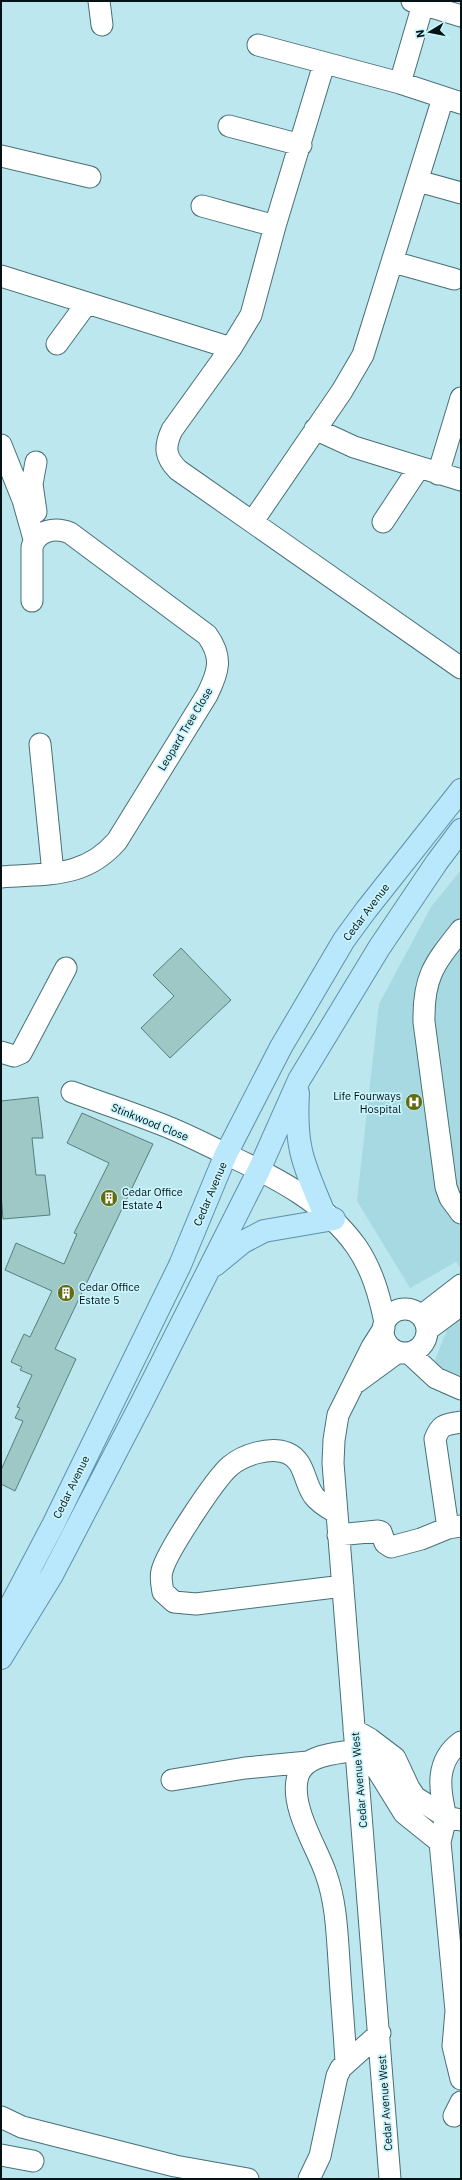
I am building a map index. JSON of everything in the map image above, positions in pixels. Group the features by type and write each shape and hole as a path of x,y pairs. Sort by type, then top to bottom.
{"main road":[{"name":"Cedar Avenue","path":"1,1624 53,1525 177,1272 226,1154 281,1046 344,940 461,790"},
{"name":"Cedar Avenue","path":"1,1658 52,1575 259,1170 299,1080 379,948 437,862 461,830"},
{"path":"208,1271 243,1242 264,1231 328,1214 304,1166 299,1150 296,1119 299,1080"}],"street":[{"path":"99,1 102,25"},
{"path":"400,83 420,2 461,16"},
{"path":"253,521 342,391 360,361 418,181 452,101 400,83 324,64 258,44"},
{"path":"324,64 275,226 251,315 231,348 172,430 167,440 166,454 171,463 178,470 253,521 461,668"},
{"path":"229,126 300,145"},
{"path":"1,156 90,177"},
{"path":"418,181 461,193"},
{"path":"202,206 275,226"},
{"path":"393,262 454,279"},
{"path":"1,276 231,348"},
{"path":"57,344 87,303"},
{"path":"438,474 461,398"},
{"path":"315,429 354,448 418,469 461,480"},
{"path":"1,445 37,537"},
{"path":"32,601 32,546 37,537 32,484 36,462"},
{"path":"383,522 418,469"},
{"name":"Leopard Tree Close","path":"1,876 73,871 97,860 117,841 207,695 215,679 218,655 214,645 206,635 70,533 53,530 37,537"},
{"path":"40,744 53,873"},
{"path":"461,930 430,973 423,999 424,1022 446,1187 450,1198 461,1213"},
{"path":"1,1052 14,1056 21,1053 66,968"},
{"name":"Stinkwood Close","path":"72,1092 164,1126 226,1154"},
{"path":"226,1154 278,1179 328,1214 356,1247 376,1282 390,1320 386,1342 415,1340 461,1305"},
{"path":"415,1340 461,1285"},
{"path":"390,1320 415,1311 415,1340 426,1370 441,1381 461,1389"},
{"name":"Cedar Avenue West","path":"390,1320 353,1384 338,1414 334,1440 336,1512 380,2033 390,2179"},
{"name":"Cedar Avenue West","path":"353,1384 415,1340"},
{"path":"338,1535 378,1531 381,1532 385,1543 391,1547 421,1539 454,1527 435,1439 439,1429 447,1424 461,1422"},
{"path":"336,1512 322,1504 313,1495 300,1464 288,1453 267,1451 244,1458 230,1466 214,1485 175,1545 162,1571 163,1592 174,1602 196,1604 343,1586"},
{"path":"346,2062 335,1913 326,1874 303,1820 296,1787 298,1776 302,1768 308,1762 355,1740 370,1738 395,1758 409,1788 416,1797 453,1819"},
{"path":"355,1740 375,1766 404,1813 440,1842"},
{"path":"453,1819 440,1792 441,1773 443,1765 450,1752 461,1742"},
{"path":"172,1780 245,1768 308,1762"},
{"path":"453,1819 440,1842 458,2010 454,2046 461,2079"},
{"path":"309,2179 320,2156 337,2076 346,2062 380,2033"},
{"path":"1,2117 22,2127 160,2162 248,2179"},
{"path":"1,2155 32,2164"}],"shaded area":[{"name":"Life Fourways Hospital","path":"461,870 461,1269 456,1262 410,1288 357,1201 379,1004 431,907"},
{"path":"461,1318 461,1401 440,1393 445,1381 435,1360 449,1325"}],"building":[{"path":"181,948 231,1000 170,1058 141,1028 174,996 153,975"},
{"path":"38,1097 43,1138 32,1138 36,1175 45,1175 50,1215 3,1219 1,1194 1,1101"},
{"path":"82,1113 153,1144 55,1349 76,1359 15,1491 1,1484 1,1470 23,1421 15,1418 20,1408 17,1407 32,1375 20,1370 22,1367 11,1362 24,1334 30,1337 52,1291 5,1270 16,1243 64,1264 77,1234 74,1233 109,1163 67,1143"}],"place":[{"name":"Life Fourways Hospital","path":"414,1102"},
{"name":"Cedar Office Estate 4","path":"109,1198"},
{"name":"Cedar Office Estate 5","path":"66,1293"}]}
